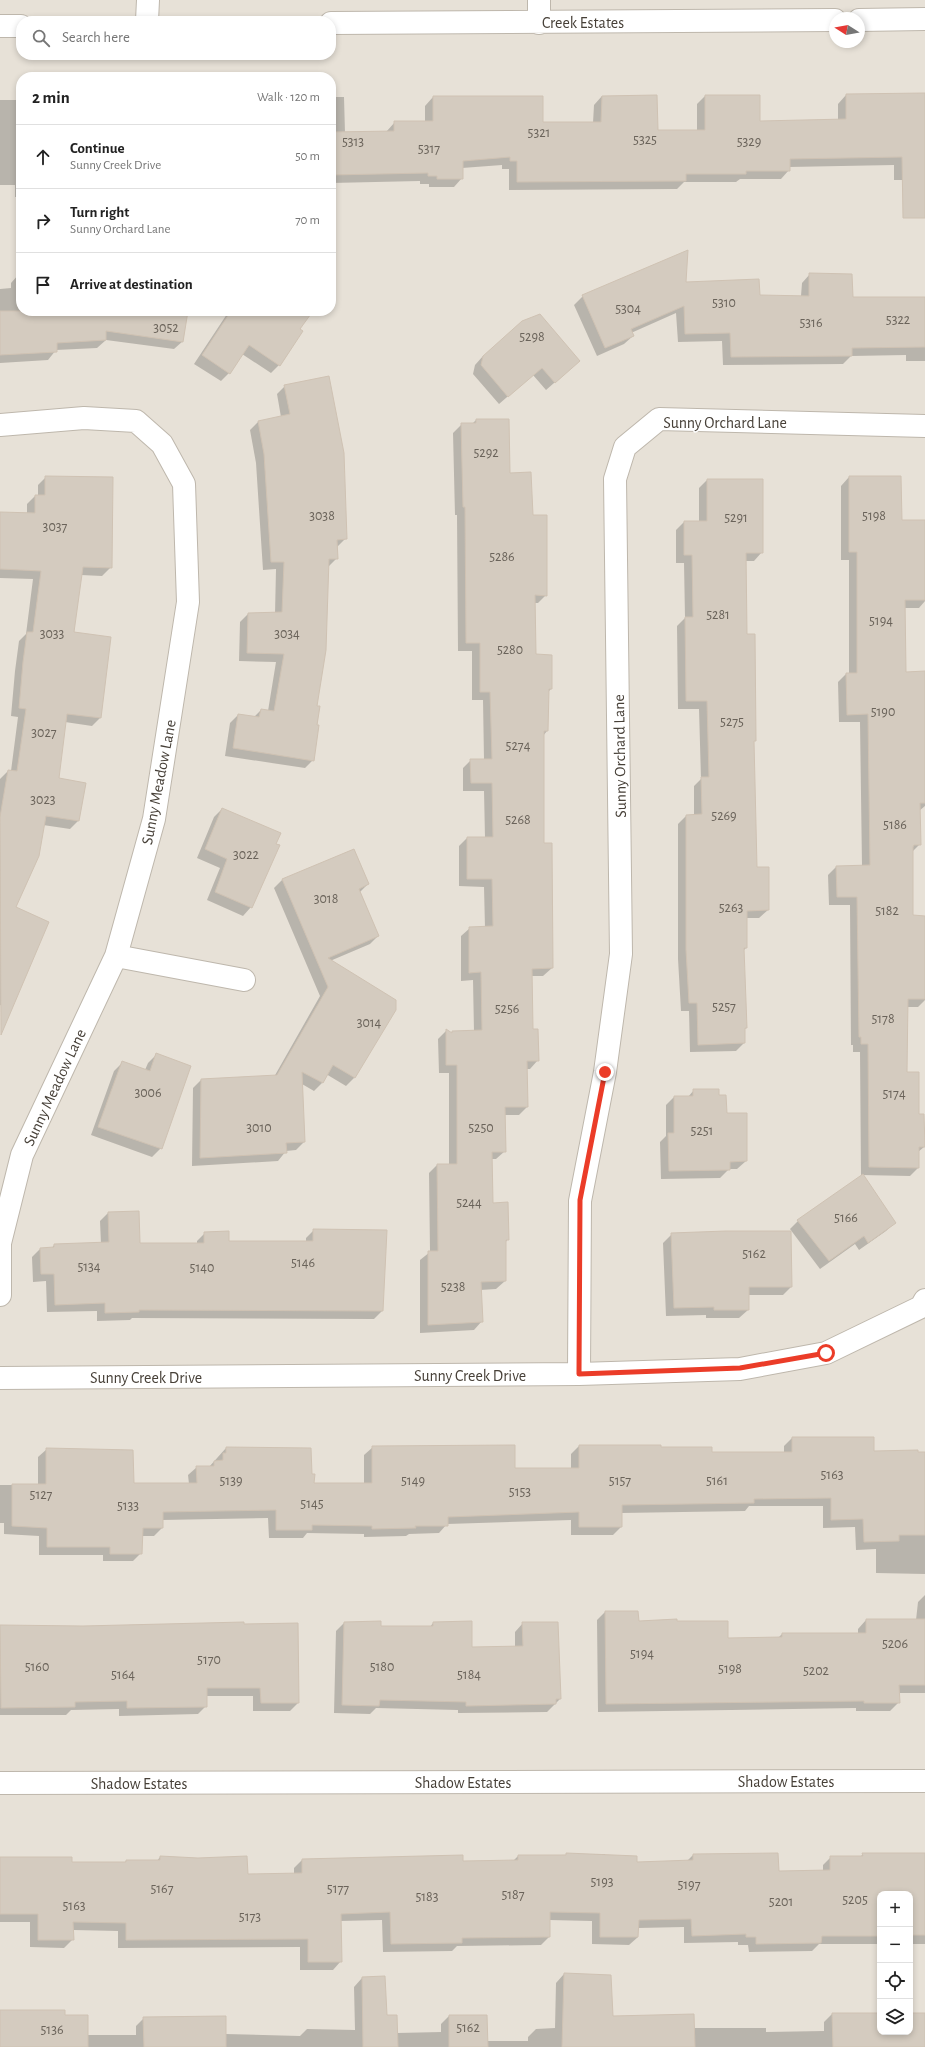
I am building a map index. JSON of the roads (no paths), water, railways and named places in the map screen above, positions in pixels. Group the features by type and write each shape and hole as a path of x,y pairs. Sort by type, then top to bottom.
{"street":[{"path":"147,16 148,0"},
{"path":"539,0 539,23"},
{"path":"865,20 925,19"},
{"name":"Creek Estates","path":"336,23 539,23 829,20"},
{"path":"0,26 16,26"},
{"name":"Sunny Meadow Lane","path":"0,425 84,418 136,421 162,444 184,484 188,602 154,818 116,956 22,1155 0,1243 0,1295"},
{"name":"Sunny Orchard Lane","path":"579,1374 580,1200 605,1072 621,954 615,479 625,447 659,419 925,426"},
{"path":"116,956 244,980"},
{"name":"Sunny Creek Drive","path":"0,1378 579,1374 740,1368 826,1353 924,1306"},
{"name":"Shadow Estates","path":"0,1783 925,1781"}]}
